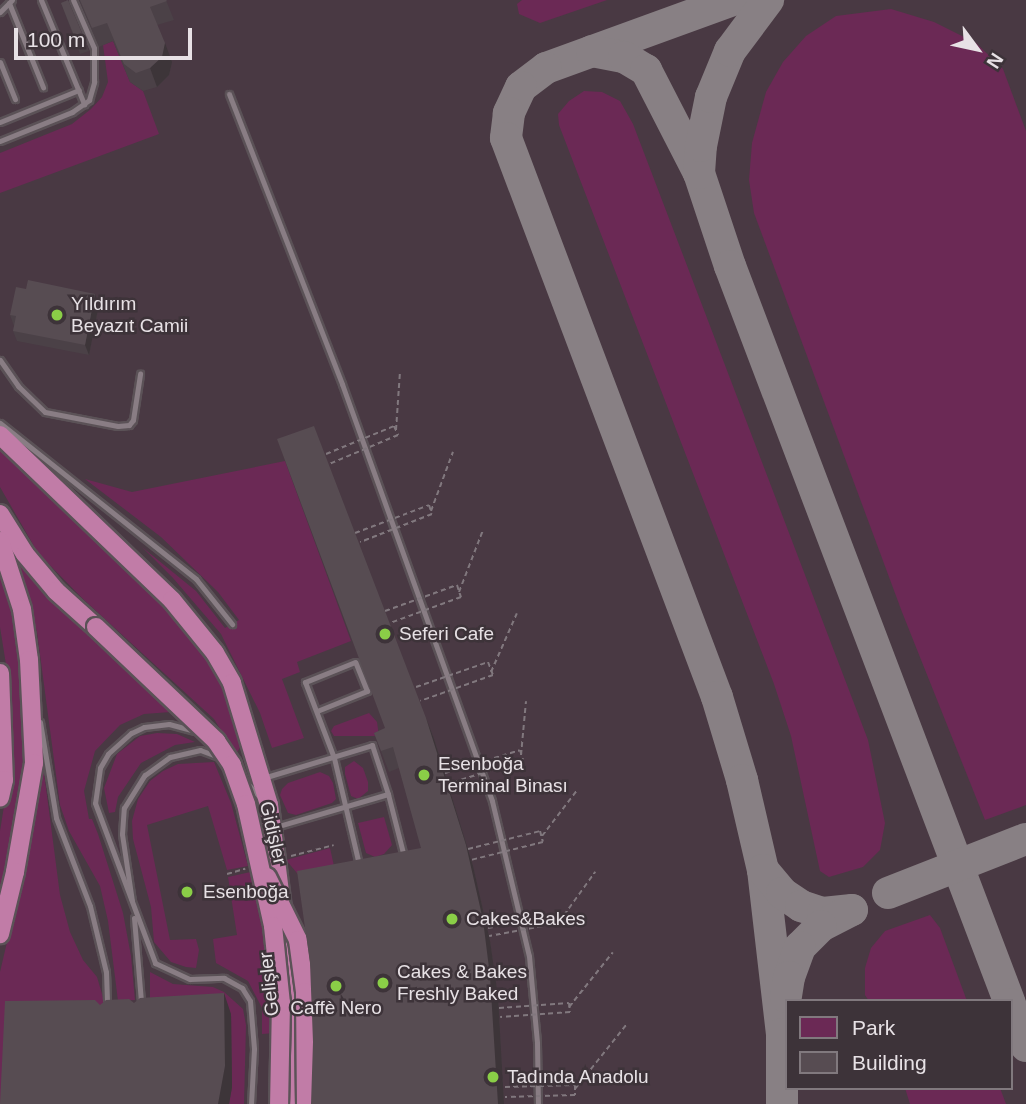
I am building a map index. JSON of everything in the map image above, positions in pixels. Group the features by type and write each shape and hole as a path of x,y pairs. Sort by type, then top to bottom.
{"highway":[{"name":"Gelişler","path":"0,435 153,581 197,628 232,683 269,805 295,1011 292,1104"},
{"name":"Gidişler","path":"0,514 25,554 56,592 216,741 232,765 246,804 273,926 281,1003 279,1104"},
{"path":"0,541 22,609 29,660 34,763 15,872 0,934"},
{"path":"0,673 4,780 0,798"},
{"path":"253,841 298,940 305,992 306,1104"}],"lane":[{"path":"41,0 84,104"},
{"path":"0,141 72,112 89,100 94,82 94,48 73,0"},
{"path":"0,12 10,2 43,87"},
{"path":"0,62 15,99"},
{"path":"0,122 79,90"},
{"path":"229,94 347,396 492,801 528,956 537,1043 538,1104"},
{"path":"0,360 18,386 45,412 118,426 129,425 133,420 140,374"},
{"path":"0,423 196,579 232,624"},
{"path":"29,660 56,818 96,930 106,972 107,1009"},
{"path":"317,712 367,691 355,662 305,682 334,758 359,867 370,864"},
{"path":"216,741 180,725 144,727 131,733 108,754 95,785 99,820 155,963 190,979 224,978 242,988 250,1000 254,1049 251,1104"},
{"path":"263,778 372,745 404,857 393,859"},
{"path":"141,1010 134,913 122,834 124,808 145,775 170,757 200,750 224,759 269,805"},
{"path":"272,828 388,794"}],"path":[{"path":"329,464 398,435 396,430 400,371"},
{"path":"325,454 394,426 396,430"},
{"path":"359,542 432,514 453,452"},
{"path":"355,533 429,505 431,511"},
{"path":"459,592 483,530"},
{"path":"386,611 457,585 461,597 390,622"},
{"path":"420,701 493,675 491,672 517,613"},
{"path":"415,688 488,662 491,672"},
{"path":"521,755 526,701"},
{"path":"445,774 520,750 523,760 448,784"},
{"path":"542,836 578,789"},
{"path":"468,849 540,831 542,836 543,842 471,860"},
{"path":"489,936 559,922 595,872"},
{"path":"488,928 558,915 559,922"},
{"path":"499,1017 569,1012 569,1007 613,953"},
{"path":"499,1008 569,1003 569,1007"},
{"path":"575,1089 626,1024"},
{"path":"505,1087 575,1085 575,1095 505,1097"}],"shaded area":[{"path":"0,0 1026,0 1026,1104 0,1104"}],"green space":[{"path":"522,0 607,0 540,23 519,14 517,4"},
{"path":"891,9 934,22 976,43 1003,69 1026,131 1026,805 985,820 902,612 754,213 749,180 752,143 766,92 783,62 806,36 836,16"},
{"path":"113,41 130,82 143,91 159,134 0,193 0,153 72,124 102,97 108,82 103,45"},
{"path":"584,91 602,92 620,101 633,124 868,740 885,823 880,850 863,867 829,877 820,871 791,736 774,684 559,125 558,114 569,101"},
{"path":"0,446 137,571 200,642 226,690 244,741 236,754 214,719 82,598 38,553 0,487"},
{"path":"285,461 351,641 297,662 300,672 282,679 304,738 272,748 260,713 221,634 173,578 142,547 196,591 225,628 239,620 218,592 161,537 85,479 132,492"},
{"path":"9,541 87,626 84,630 171,712 144,714 120,725 95,751 84,791 89,819 92,819 98,834 123,913 135,1000 118,1001 108,921 100,886 69,831 60,805 37,632"},
{"path":"0,571 11,610 24,701 24,751 18,804 0,901 0,831 9,775 8,677 0,627"},
{"path":"369,713 377,722 379,736 334,736 331,731 334,726"},
{"path":"177,734 195,742 175,745 141,763 118,797 115,812 109,813 104,788 117,754 140,736"},
{"path":"354,761 363,768 368,782 368,791 358,799 351,796 345,774 345,767"},
{"path":"214,762 231,803 248,866 227,870 208,806 147,825 170,940 196,939 199,950 196,968 186,967 171,962 154,942 151,907 133,839 132,821 138,799 150,781 163,771 178,764"},
{"path":"43,765 60,895 70,932 83,960 97,977 105,1004 0,1104 0,972 29,848"},
{"path":"320,772 329,776 336,799 332,803 296,815 288,813 280,795 282,789 288,783"},
{"path":"384,817 392,845 384,854 375,857 366,853 358,823"},
{"path":"330,848 337,880 312,891 286,860"},
{"path":"255,871 262,902 275,1033 262,1034 262,1008 248,981 216,963 213,939 237,935 228,877"},
{"path":"930,915 940,928 966,999 868,999 865,995 865,968 871,948 885,931"},
{"path":"150,972 173,984 213,987 224,992 243,1009 246,1025 244,1104 229,1104 232,1087 231,1014 150,1019"},
{"path":"906,1090 1001,1090 1006,1104 910,1104"}],"building":[{"path":"68,0 87,45 79,48 61,3"},
{"path":"80,0 166,0 150,7 165,43 162,57 150,68 136,73 124,64 107,23 92,28"},
{"name":"Yıldırım Beyazıt Camii","path":"28,280 95,294 85,345 13,331 16,316 10,315 16,287 26,289"},
{"name":"Esenboğa Terminal Binası","path":"314,426 426,718 466,845 483,920 490,976 498,1104 311,1104 313,1042 310,963 297,871 421,848 393,747 381,751 374,733 385,728 277,439"},
{"path":"224,993 225,1066 218,1104 0,1104 5,1001 95,1000 100,1005 106,1000 129,999 134,1003 140,998"}],"taxiway":[{"path":"733,0 546,68 521,87 509,113 506,138 717,697 742,780 763,870 782,1034 782,1104"},
{"path":"699,173 701,146 711,97 730,51 768,0"},
{"path":"592,51 624,57 646,70 699,173 730,266 1008,999"},
{"path":"888,893 1026,839"},
{"path":"763,870 782,893 801,906 823,913 852,910 821,926 800,947 789,977 786,997"},
{"path":"1012,1009 1026,1046"}],"place":[{"name":"Yıldırım Beyazıt Camii","path":"57,315"},
{"name":"Seferi Cafe","path":"385,634"},
{"name":"Esenboğa Terminal Binası","path":"424,775"},
{"name":"Esenboğa","path":"187,892"},
{"name":"Cakes&Bakes","path":"452,919"},
{"name":"Cakes & Bakes Freshly Baked","path":"383,983"},
{"name":"Caffè Nero","path":"336,986"},
{"name":"Tadında Anadolu","path":"493,1077"}]}
